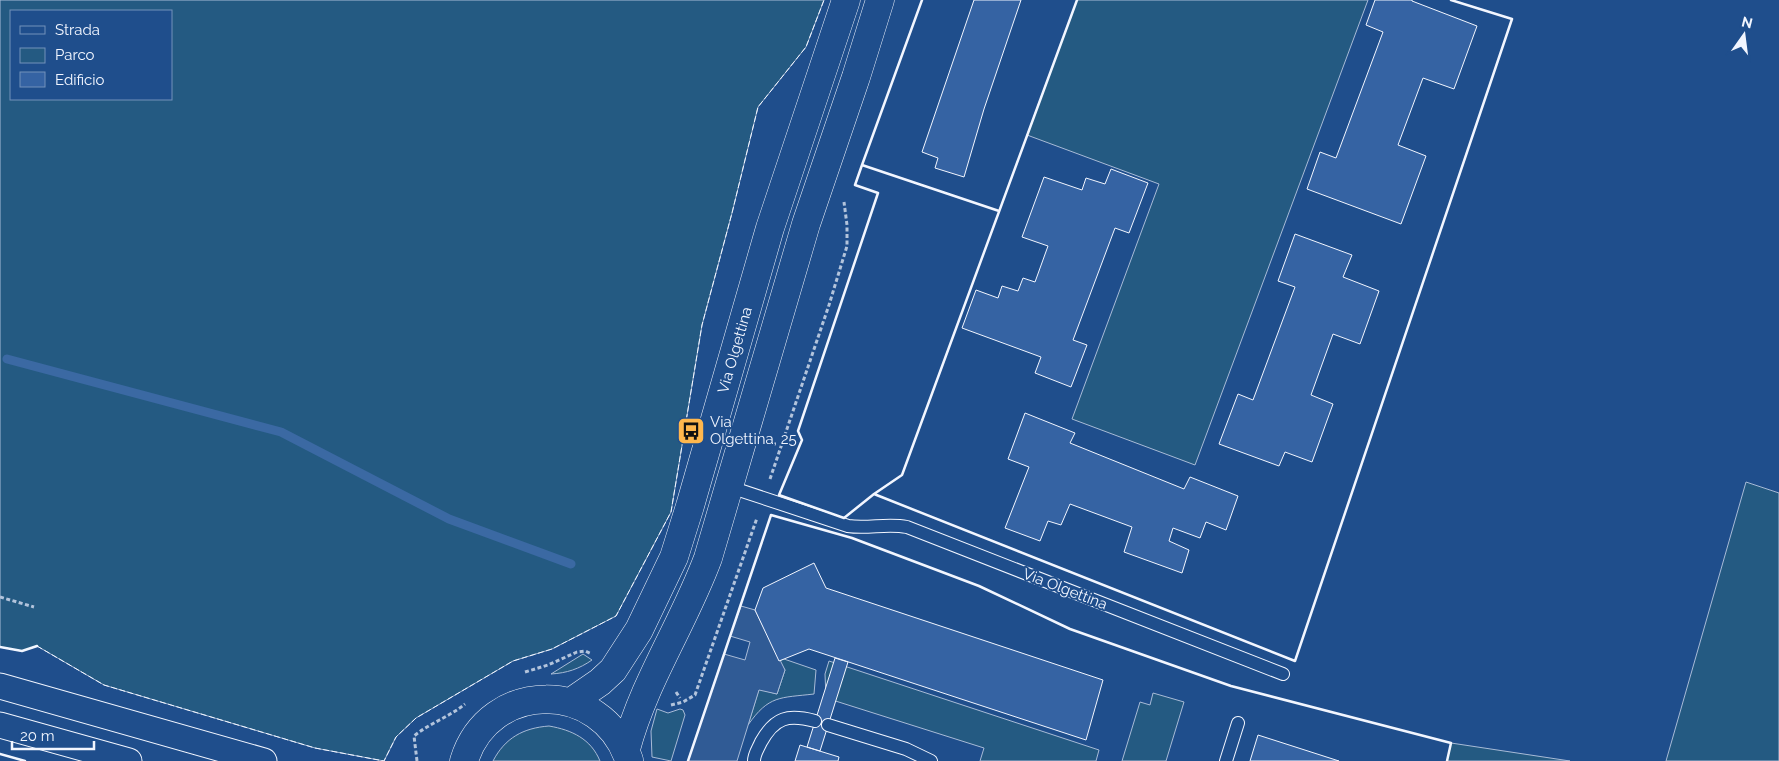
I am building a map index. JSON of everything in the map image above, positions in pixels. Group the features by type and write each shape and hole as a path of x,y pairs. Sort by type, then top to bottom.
{"street":[{"name":"Via Olgettina","path":"570,702 600,682 613,670 639,630 674,557 770,228 846,0"},
{"path":"628,755 634,720 651,679 681,622 708,558 806,224 880,0"},
{"path":"0,686 264,761"},
{"path":"463,760 478,732 488,722 506,709 527,701 541,699 570,702 598,715 609,725 628,755"},
{"path":"0,725 129,761"}],"lane":[{"name":"Via Olgettina","path":"730,487 848,526 866,528 887,525 907,527 1283,674"},
{"path":"754,761 754,756 766,733 776,723 789,717 815,721"},
{"path":"1226,761 1238,724"},
{"path":"828,725 906,749 931,761"}],"path":[{"path":"667,706 683,702 695,695 764,499 847,246 844,200"},
{"path":"0,597 34,607"},
{"path":"417,753 417,761"}],"green space":[{"path":"0,0 824,0 806,47 758,107 702,325 671,512 616,616 552,649 513,661 416,718 396,737 384,761 315,748 104,685 37,646 22,651 0,647"},
{"path":"1077,0 1368,0 1195,465 1072,419 1159,184 1027,135"},
{"path":"1746,482 1779,493 1779,761 1666,761"},
{"path":"583,654 592,660 573,670 551,674"},
{"path":"784,659 816,670 814,694 792,696 769,703 755,715 748,725 759,689 777,694 785,670 779,661"},
{"path":"829,661 1099,750 1096,761 980,761 984,748 826,698 825,674"},
{"path":"1153,693 1184,702 1166,761 1122,761 1140,702 1150,705"},
{"path":"657,709 668,713 680,709 683,710 685,715 671,761 652,757 651,731"},
{"path":"549,726 573,733 586,741 600,761 493,761 509,740 531,729"},
{"path":"1451,743 1570,761 1447,761"}],"shaded area":[{"path":"741,606 755,610 785,670 777,694 759,690 737,761 688,761 724,654 745,660 750,642 730,636"}],"building":[{"path":"974,0 1021,0 984,109 964,177 935,168 938,158 922,152"},
{"path":"1375,0 1412,0 1477,26 1454,89 1423,78 1398,145 1426,156 1401,224 1307,189 1320,152 1336,158 1383,32 1366,25"},
{"path":"1111,169 1148,183 1129,233 1115,228 1073,340 1087,345 1071,387 1035,373 1041,357 962,328 976,290 998,298 1002,286 1018,291 1023,278 1035,282 1048,246 1022,237 1044,177 1082,190 1086,178 1105,184"},
{"path":"1295,234 1352,255 1343,277 1379,291 1360,344 1333,334 1311,395 1333,404 1312,462 1285,452 1279,466 1219,444 1238,394 1253,400 1295,287 1278,281"},
{"path":"1025,413 1075,433 1070,443 1184,489 1190,477 1238,496 1226,530 1206,522 1200,538 1173,528 1169,541 1189,550 1182,573 1124,552 1132,527 1070,504 1061,525 1048,521 1040,541 1005,528 1029,467 1008,459"},
{"path":"814,563 826,588 1103,680 1086,740 809,649 779,661 755,610 763,588"},
{"path":"835,658 848,662 820,751 807,747"},
{"path":"1258,735 1339,761 1250,761"},
{"path":"800,745 839,757 838,761 795,761"}],"waterway":[{"path":"7,359 281,432 449,519 571,564"}],"fence":[{"path":"37,646 104,685 315,748 384,761 396,737 416,718 513,661 552,649 616,616 671,512 702,325 758,107 806,47 824,0"}],"wall":[{"path":"922,0 862,165 999,211"},
{"path":"1077,0 902,475 874,494 1295,661 1512,19 1451,0"},
{"path":"862,165 855,185 878,193 798,431 802,440 779,495 844,518 874,494"},
{"path":"688,761 771,515 852,538 979,586 1070,629 1231,686 1451,743 1447,761"},
{"path":"0,647 22,651 37,646"},
{"path":"0,754 25,761"}],"place":[{"name":"Via Olgettina, 25","path":"691,431"}]}
